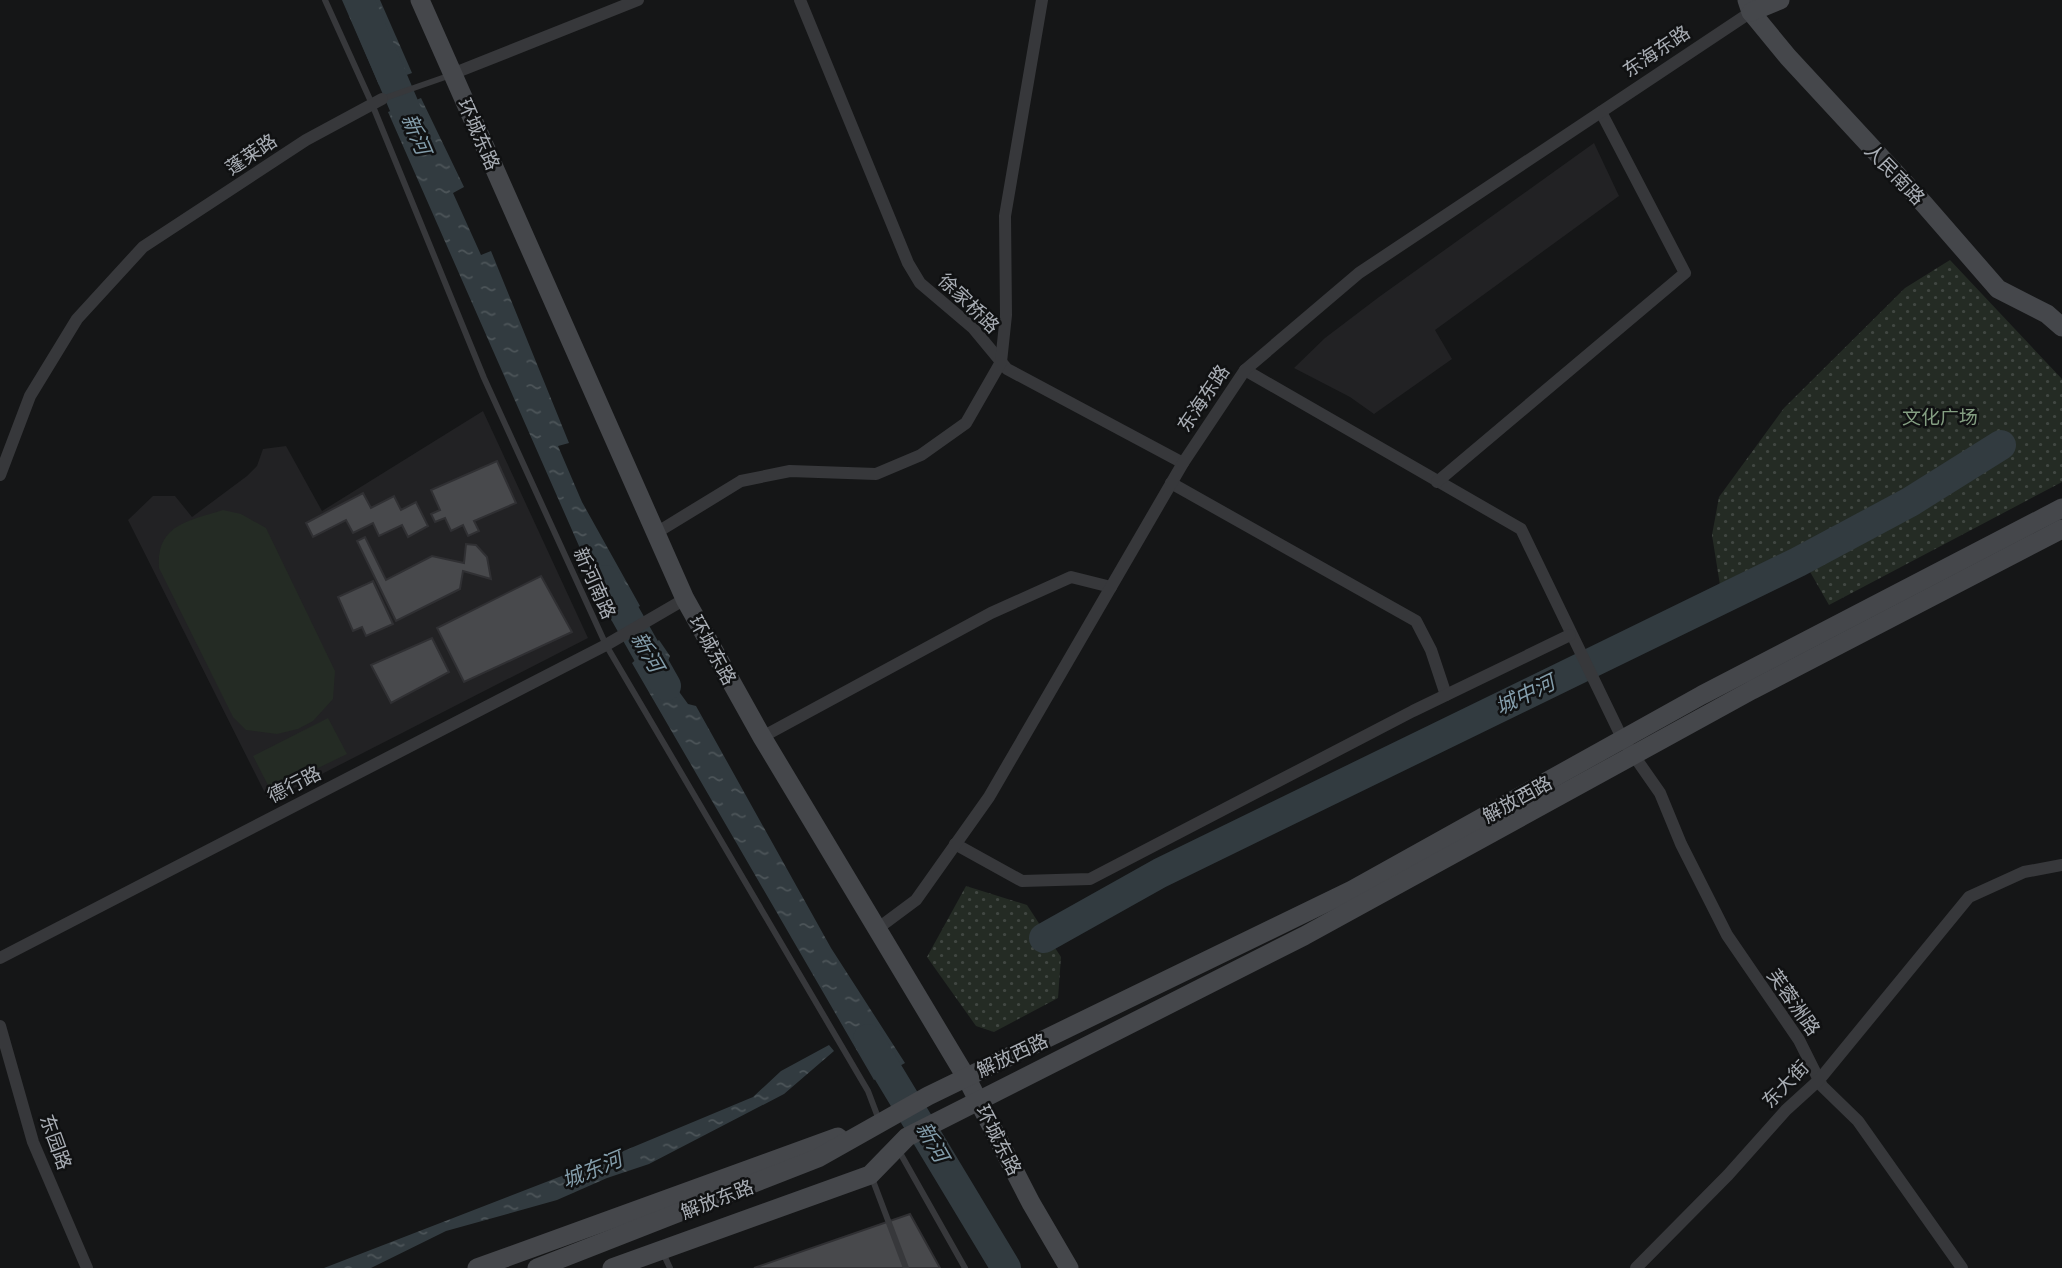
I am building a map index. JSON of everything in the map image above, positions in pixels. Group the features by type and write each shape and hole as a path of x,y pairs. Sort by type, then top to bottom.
{"street":[{"name":"环城东路","path":"420,0 685,600 762,737 966,1077 1031,1203 1069,1268"},
{"name":"蓬莱路","path":"452,74 639,0"},
{"name":"徐家桥路","path":"800,0 908,263 920,282 973,328 1007,369 1183,463"},
{"path":"656,533 741,481 789,471 876,474 921,455 966,423 1000,362 1006,315 1005,216 1042,0"},
{"path":"1749,6 1780,0"},
{"name":"东海东路","path":"877,929 916,900 989,797 1171,483 1245,370 1359,273 1601,111 1749,6"},
{"name":"人民南路","path":"1749,6 1833,108 1924,204 1998,289 2047,314 2062,327"},
{"name":"蓬莱路","path":"0,475 30,396 77,319 143,247 306,139 377,102"},
{"path":"1437,482 1685,273 1601,111"},
{"name":"芙蓉洲路","path":"1245,370 1521,529 1595,686 1629,747 1660,793 1681,844 1727,935 1799,1040 1819,1080 1858,1121 1962,1268"},
{"path":"1171,483 1416,621 1431,650 1446,695"},
{"name":"解放西路","path":"885,1118 1202,966 1629,747 1702,695 2062,508"},
{"path":"612,1240 618,1267 666,1260 870,1175 902,1142 942,1118 1304,936 1629,747 2062,529"},
{"path":"762,737 991,614 1071,577 1111,587"},
{"name":"德行路","path":"0,958 606,645 685,600"},
{"path":"955,844 1022,881 1090,878 1446,695 1570,635"},
{"name":"东大街","path":"1636,1268 1728,1175 1786,1110 1819,1080 1969,897 2024,872 2062,865"},
{"name":"东园路","path":"0,1026 33,1142 87,1268"},
{"path":"477,1268 885,1118"},
{"name":"解放东路","path":"537,1268 818,1158 885,1118"}],"lane":[{"name":"新河南路","path":"325,0 377,102 484,378 606,645 885,1118"},
{"name":"蓬莱路","path":"377,102 452,74"},
{"path":"902,1142 965,1268"},
{"path":"870,1175 906,1268"}],"shaded area":[{"path":"1594,143 1619,196 1435,330 1452,359 1374,414 1350,397 1294,368 1325,338 1379,297"},
{"path":"483,411 588,638 269,801 128,520 153,496 175,496 192,517 247,476 257,466 263,449 286,446 322,511"}],"green space":[{"name":"文化广场","path":"1950,260 2062,379 2062,482 1829,605 1809,570 1724,610 1712,535 1719,497 1784,408 1905,288"},
{"path":"223,510 241,514 266,528 335,671 333,699 313,721 298,729 277,734 246,730 233,717 159,568 159,554 169,534 187,522"},
{"path":"328,718 347,754 271,791 253,756"},
{"path":"966,886 1027,905 1061,957 1058,998 994,1032 976,1026 927,957"}],"water":[{"name":"新河","path":"342,0 380,0 412,73 379,85"},
{"name":"新河","path":"421,98 464,187 453,193 481,255 491,251 569,443 558,446 582,502 640,606 612,621 388,112"},
{"name":"新河","path":"659,640 670,656 664,671 688,704 696,706 831,948 905,1063 874,1080 632,663"},
{"name":"城东河","path":"829,1045 834,1051 784,1094 649,1164 607,1178 557,1200 446,1231 371,1268 324,1268 590,1165 753,1097 781,1071"}],"building":[{"path":"497,461 516,503 474,521 479,531 468,536 463,525 451,531 445,518 435,522 431,514 440,510 431,490"},
{"path":"363,493 371,508 394,496 401,510 416,502 428,526 408,537 402,525 379,536 373,523 353,533 346,520 313,537 306,523"},
{"path":"365,537 386,580 432,556 464,563 466,544 476,545 487,557 491,579 463,571 460,589 396,621 357,541"},
{"path":"541,576 572,632 464,682 437,628"},
{"path":"373,581 393,624 366,636 362,627 353,631 338,597"},
{"path":"432,638 449,672 391,703 371,665"},
{"path":"910,1214 940,1268 754,1268"}],"waterway":[{"name":"新河","path":"359,0 419,141"},
{"name":"城中河","path":"1044,938 1160,873 1798,562 1910,502 2001,445"},
{"name":"新河","path":"606,580 666,686"},
{"name":"新河","path":"868,1039 1006,1268"}]}
